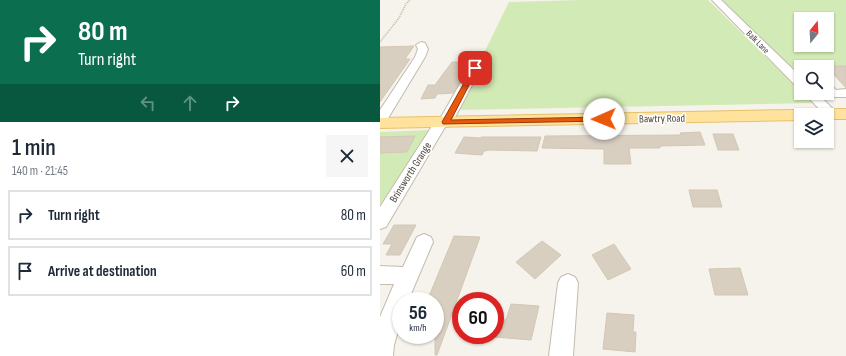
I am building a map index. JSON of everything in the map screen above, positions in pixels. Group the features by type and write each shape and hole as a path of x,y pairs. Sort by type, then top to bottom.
{"main road":[{"path":"839,114 846,130"},
{"name":"Bawtry Road","path":"380,122 443,123 794,115"}],"street":[{"name":"Balk Lane","path":"716,0 794,78"},
{"path":"380,122 420,57 423,49 421,45"},
{"name":"Brinsworth Grange","path":"380,222 443,123 475,68"},
{"path":"789,73 794,73"},
{"path":"834,94 846,94"},
{"path":"820,100 839,114"},
{"path":"380,356 380,349 391,318 424,242"},
{"path":"380,275 409,276"},
{"path":"561,356 568,282"}],"path":[{"path":"380,42 396,23 406,7 406,4 410,0"}],"green space":[{"path":"580,0 708,0 794,84 794,100 810,100 813,103 456,110 509,2"},
{"path":"722,0 846,0 846,66 834,66 834,60 794,60 794,67 788,67"},
{"path":"431,130 380,207 380,132"}],"building":[{"path":"414,46 405,59 410,59 380,102 380,47"},
{"path":"452,62 467,62 459,75 464,75 453,93 437,94 435,98 421,99 428,85 435,85"},
{"path":"834,66 846,66 846,88 834,75"},
{"path":"700,132 705,145 660,146 660,148 629,148 631,164 604,164 604,149 542,148 545,136 681,135 680,133"},
{"path":"713,134 733,134 739,150 718,150"},
{"path":"415,136 407,152 380,153 380,137"},
{"path":"464,137 541,137 537,151 490,150 484,151 482,155 455,153"},
{"path":"689,190 717,190 722,207 693,207"},
{"path":"394,225 416,225 400,255 386,255 392,244 383,244"},
{"path":"454,236 480,237 460,292 452,292 452,314 444,336 444,292 431,292"},
{"path":"542,241 561,255 535,279 516,262"},
{"path":"614,244 631,269 608,280 592,255"},
{"path":"740,268 748,295 715,295 709,269"},
{"path":"511,304 539,306 531,340 504,338 504,320 506,320"},
{"path":"607,313 634,315 633,332 636,332 635,352 603,349"},
{"path":"435,344 441,344 437,355 435,355"}],"route":[{"path":"475,68 445,122 604,119"}]}
